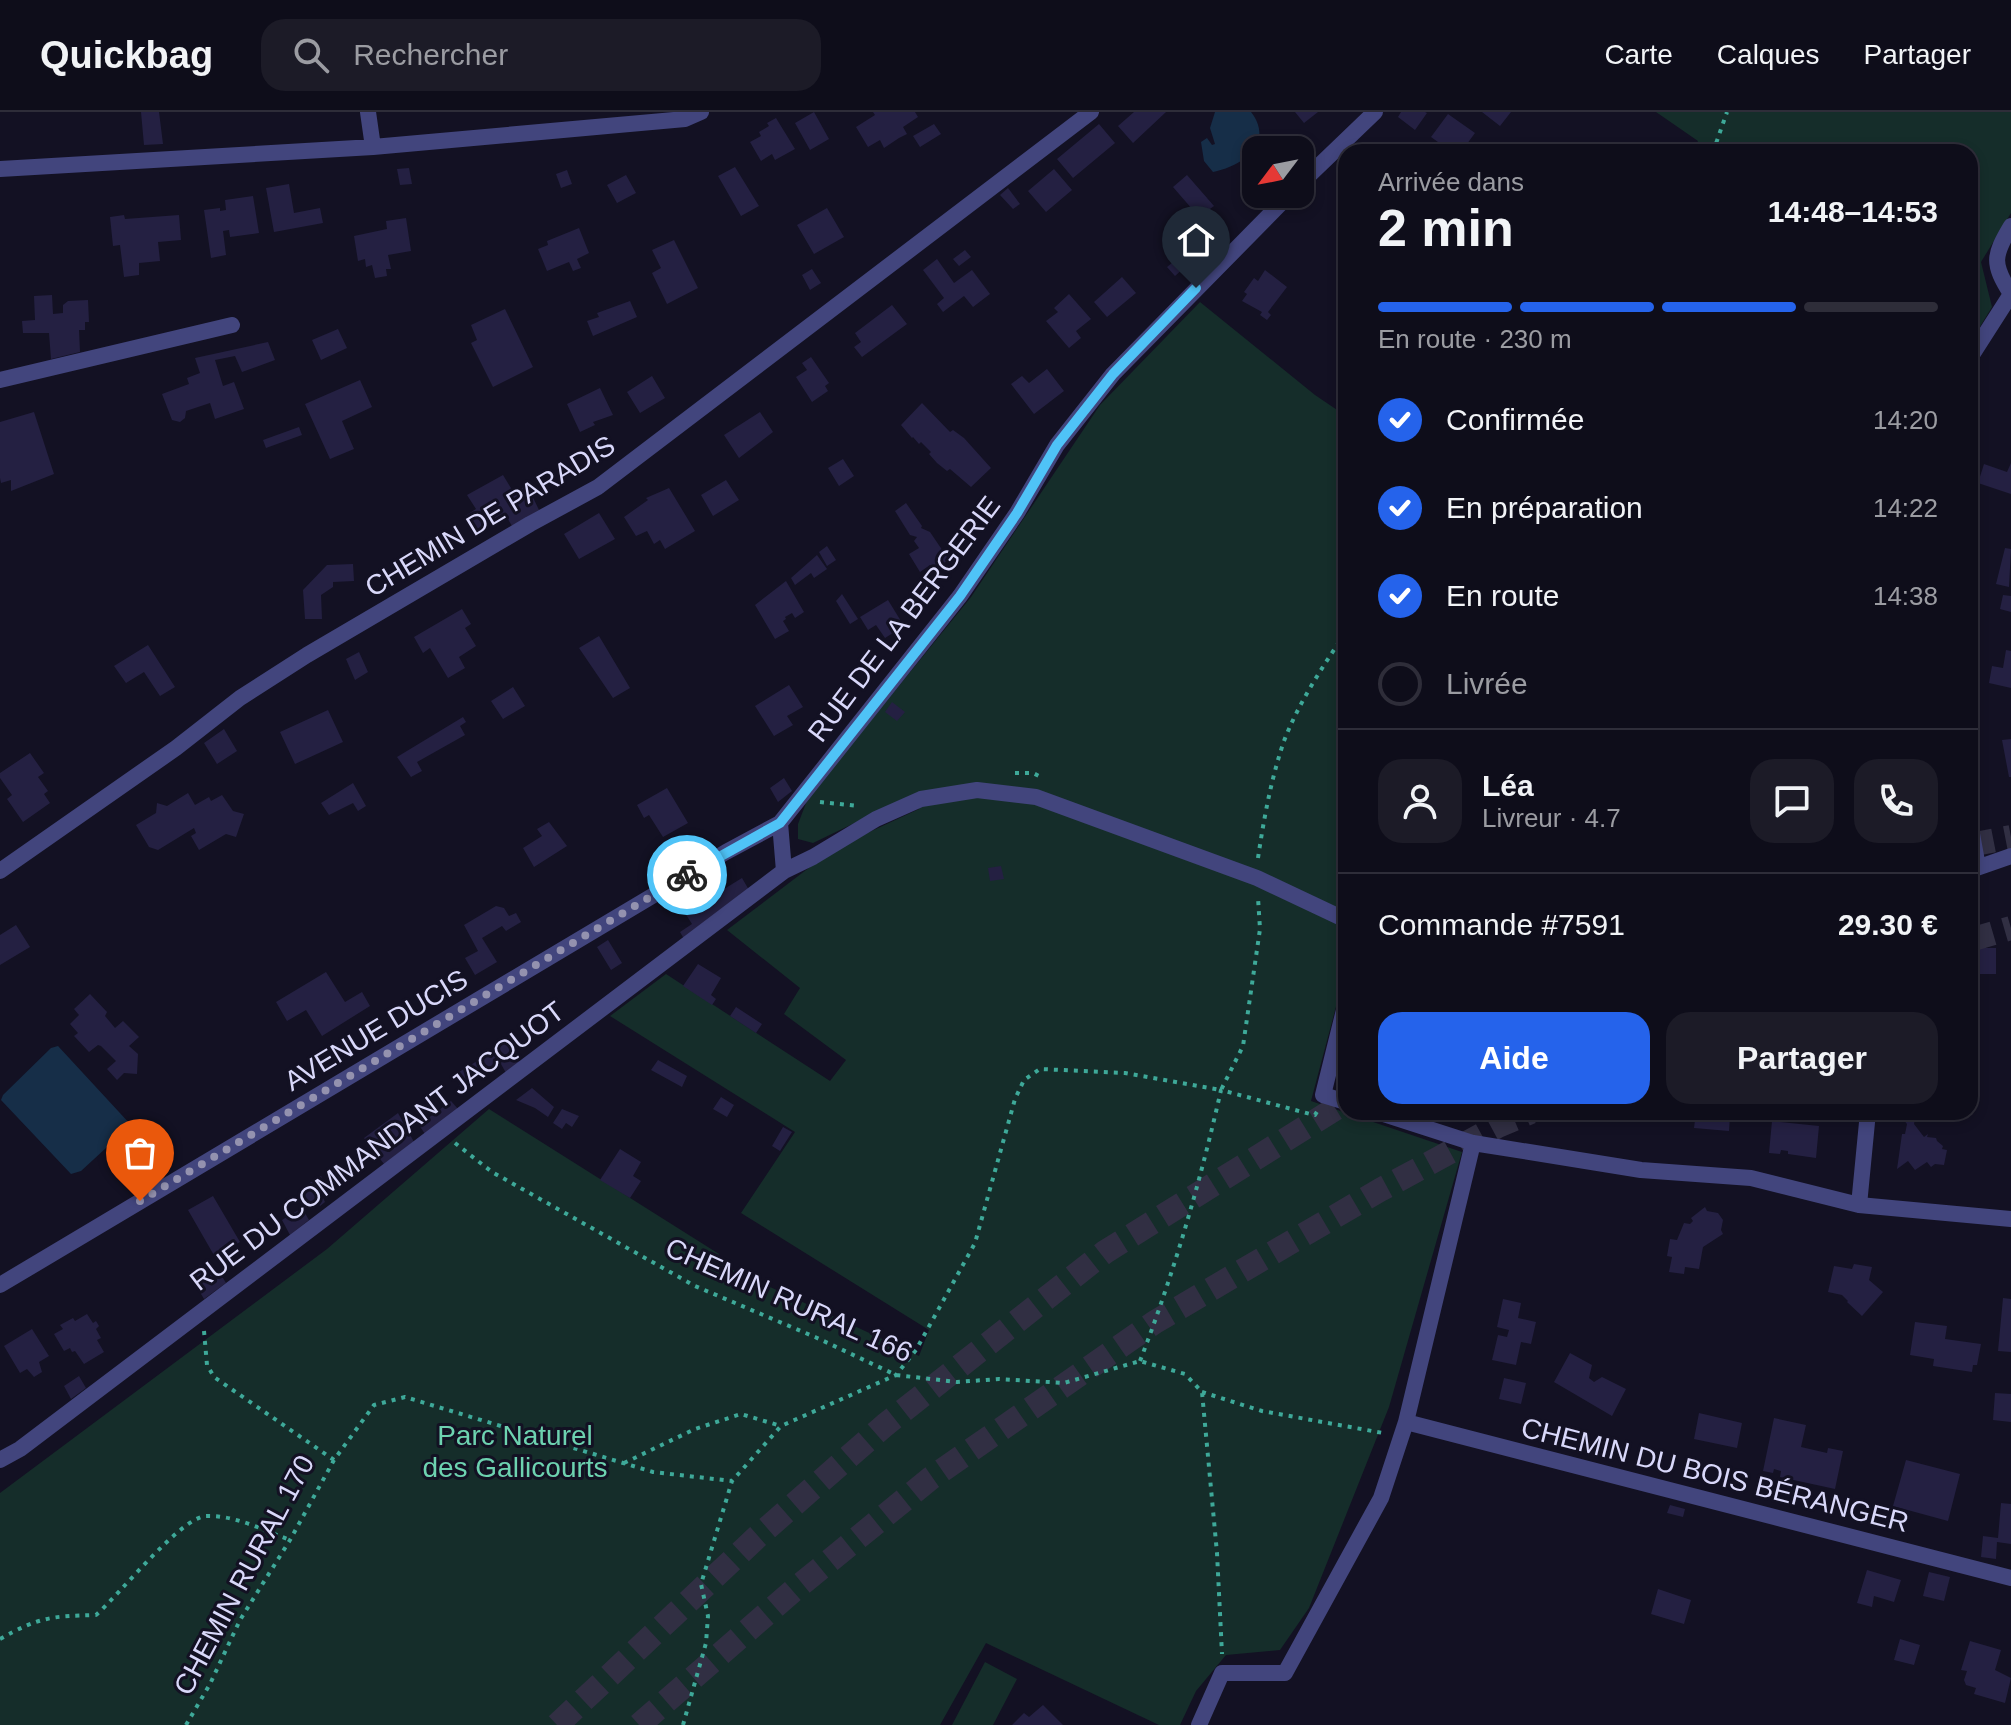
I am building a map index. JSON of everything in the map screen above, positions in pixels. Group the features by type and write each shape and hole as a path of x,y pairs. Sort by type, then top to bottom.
{"street":[{"path":"368,112 373,147"},
{"path":"0,169 373,147 685,119 701,112"},
{"name":"CHEMIN DE PARADIS","path":"0,871 254,689 598,487 1091,112"},
{"path":"1342,144 1375,112"},
{"path":"1314,171 1338,148"},
{"name":"RUE DE LA BERGERIE","path":"780,823 960,596 1017,513 1057,445 1113,374 1276,208"},
{"path":"1978,346 2011,294 1996,267 1997,248 2011,226"},
{"path":"0,380 232,325"},
{"name":"RUE DU COMMANDANT JACQUOT","path":"0,1460 20,1449 784,871 876,819 921,799 977,790 1036,797 1257,878 1338,916"},
{"path":"780,823 784,871"},
{"name":"AVENUE DUCIS","path":"0,1285 645,900 780,823"},
{"path":"1978,868 2011,856"},
{"path":"1338,1034 1323,1095 1338,1100"},
{"path":"1402,1120 1473,1143 1641,1170 1751,1178 1859,1205 2011,1219"},
{"path":"1859,1205 1867,1120"},
{"path":"1199,1725 1222,1673 1285,1673 1381,1498 1404,1429 1473,1143"},
{"name":"CHEMIN DU BOIS BÉRANGER","path":"1404,1429 2011,1578"}],"path":[{"path":"1716,144 1727,112"},
{"path":"1338,644 1319,672 1285,740 1265,807 1256,868 1260,929 1243,1046 1221,1090 1205,1162 1167,1290 1140,1361 1185,1374 1202,1392 1275,1414 1404,1429"},
{"path":"817,801 854,807"},
{"path":"683,1725 706,1643 708,1616 701,1584 732,1481 781,1426 896,1375 916,1350 975,1243 1015,1099 1024,1080 1040,1069 1125,1073 1221,1090 1315,1115 1323,1095"},
{"name":"CHEMIN RURAL 166","path":"439,1130 492,1172 695,1286 896,1375 957,1382 999,1379 1064,1383 1140,1361"},
{"name":"CHEMIN RURAL 170","path":"186,1725 210,1684 240,1620 290,1540 334,1460 214,1377 207,1365 201,1312"},
{"path":"1202,1392 1217,1553 1222,1673"},
{"path":"334,1460 374,1405 405,1397 653,1472 732,1481"},
{"path":"624,1463 695,1429 741,1414 781,1426"},
{"path":"0,1639 33,1620 96,1615 182,1527 202,1516 227,1518 290,1540"}],"green space":[{"path":"1656,112 2011,112 2011,213 1981,262 1992,307 1978,330 1978,144 1697,144 1698,141"},
{"name":"Parc Naturel des Gallicourts","path":"1200,302 1338,411 1338,999 1311,1101 1338,1110 1338,1120 1367,1120 1462,1152 1389,1407 1309,1608 1280,1650 1226,1655 1196,1691 1180,1725 1159,1725 986,1643 940,1725 0,1725 0,1493 327,1249 489,1109 719,1254 716,1262 919,1356 929,1330 741,1213 795,1132 610,1016 666,974 830,1081 846,1060 784,1014 800,988 727,930 835,848 919,809 921,791 813,843 798,839 798,824 808,798 971,597 1100,405"},
{"path":"985,1662 1017,1679 993,1725 952,1725"}],"water":[{"path":"1215,112 1251,112 1259,134 1242,136 1242,160 1213,172 1204,161 1201,142 1207,138 1212,145 1215,144 1210,128"},
{"path":"58,1046 131,1125 81,1171 71,1174 1,1100 51,1048"}],"building":[{"path":"141,112 159,112 163,144 144,145"},
{"path":"814,112 829,139 810,150 795,123"},
{"path":"873,112 915,112 918,117 903,127 907,134 884,148 880,140 868,147 856,127 875,115"},
{"path":"1134,112 1166,112 1133,143 1118,126"},
{"path":"1295,112 1318,112 1304,123"},
{"path":"1401,112 1427,113 1415,130 1398,117"},
{"path":"1482,112 1511,112 1500,126"},
{"path":"1448,114 1475,133 1467,144 1441,144 1431,137"},
{"path":"776,118 795,149 775,160 772,154 761,161 750,142 761,136 759,132"},
{"path":"934,124 941,134 920,147 913,136"},
{"path":"1099,124 1115,143 1073,178 1057,159"},
{"path":"735,167 759,206 741,216 718,176"},
{"path":"409,168 412,184 400,185 397,169"},
{"path":"1054,169 1072,190 1046,212 1028,191"},
{"path":"567,170 572,184 561,188 556,174"},
{"path":"626,175 636,193 617,203 607,185"},
{"path":"1187,175 1214,206 1199,217 1173,187"},
{"path":"289,184 294,213 320,208 323,223 274,232 266,188"},
{"path":"1008,188 1020,204 1013,209 1000,195"},
{"path":"253,196 259,233 230,237 229,230 223,231 226,255 211,258 204,210 226,210 225,200"},
{"path":"827,208 844,237 814,254 797,225"},
{"path":"124,215 125,219 179,215 181,240 158,242 160,261 139,263 139,275 124,277 120,245 113,246 110,217"},
{"path":"406,218 411,251 388,255 391,269 386,269 387,276 375,278 372,265 366,267 365,259 358,261 354,236 387,229 386,221"},
{"path":"579,228 589,253 577,259 581,268 573,271 569,262 547,271 538,249 548,245 547,241"},
{"path":"1191,230 1202,243 1189,254 1178,241"},
{"path":"674,240 698,288 667,304 652,273 661,268 652,250"},
{"path":"965,250 971,257 959,266 953,259"},
{"path":"1178,258 1185,267 1175,276 1167,267"},
{"path":"937,259 954,283 972,270 990,294 973,307 964,296 943,312 937,304 944,298 923,270"},
{"path":"812,269 821,283 810,290 802,275"},
{"path":"1265,270 1287,287 1268,312 1271,315 1267,320 1260,315 1262,312 1242,301 1254,278 1258,281"},
{"path":"1122,277 1136,293 1107,317 1094,302"},
{"path":"1069,294 1091,319 1076,331 1081,338 1069,348 1046,321 1058,312 1054,308"},
{"path":"52,295 53,314 63,313 63,305 68,301 88,300 89,322 85,322 85,330 79,330 80,352 51,359 49,333 23,333 22,321 35,320 34,296"},
{"path":"630,301 637,317 593,336 587,321 599,317 597,313"},
{"path":"892,305 907,324 862,357 854,347 861,342 855,333"},
{"path":"505,309 533,367 493,387 471,343 477,340 471,325"},
{"path":"338,329 347,348 321,360 312,340"},
{"path":"268,342 275,360 242,372 235,356 215,360 223,386 234,382 244,409 215,419 210,403 186,411 185,418 180,422 172,420 162,394 189,384 187,378 200,373 195,358"},
{"path":"811,357 829,383 825,386 828,391 812,402 796,377 807,370 802,363"},
{"path":"1047,369 1064,391 1034,414 1011,384 1022,376 1029,383"},
{"path":"652,376 665,398 640,413 627,392"},
{"path":"360,380 372,407 342,421 354,449 330,459 305,404"},
{"path":"600,388 613,415 593,422 595,425 580,432 567,404"},
{"path":"922,403 950,432 953,430 964,438 991,468 971,487 950,469 947,471 937,463 929,454 931,452 901,425"},
{"path":"34,412 54,474 11,491 11,480 1,483 0,478 0,422"},
{"path":"760,412 773,432 739,458 724,435"},
{"path":"299,427 302,435 266,448 263,440"},
{"path":"843,459 854,476 839,486 828,468"},
{"path":"2011,463 2011,494 1978,483 1984,464 2007,472"},
{"path":"503,475 514,493 527,485 539,510 512,526 505,514 474,532 465,516 476,509 467,495"},
{"path":"726,480 739,500 713,516 701,495"},
{"path":"669,488 695,531 665,549 660,540 654,544 647,531 636,536 624,517 648,500 646,498"},
{"path":"906,503 921,528 930,532 949,560 934,569 930,565 920,572 909,554 919,548 914,541 917,537 910,535 895,511"},
{"path":"599,513 615,539 579,559 564,534"},
{"path":"827,546 836,560 827,566 819,552"},
{"path":"2005,548 2011,549 2009,587 1996,584"},
{"path":"817,555 827,569 814,578 811,573 795,585 791,578"},
{"path":"353,564 354,581 333,582 333,587 321,595 322,619 305,619 303,590 327,565"},
{"path":"786,581 804,612 795,618 792,613 785,617 783,621 789,631 775,639 755,605"},
{"path":"842,594 858,619 850,624 836,601"},
{"path":"2003,595 2011,596 2011,612 2000,609"},
{"path":"888,600 904,626 885,638 876,625 868,630 860,617"},
{"path":"462,609 471,624 465,628 476,646 459,657 465,668 448,678 430,648 423,653 414,637"},
{"path":"599,636 630,688 613,698 579,648"},
{"path":"148,645 175,687 160,696 144,672 126,683 114,666"},
{"path":"2006,650 2011,651 2011,688 1989,683 1992,666 2003,668"},
{"path":"359,652 368,672 355,680 346,659"},
{"path":"789,685 803,707 787,716 793,725 774,736 755,706"},
{"path":"513,687 525,706 503,719 491,701"},
{"path":"892,702 905,712 897,721 885,712"},
{"path":"328,710 343,742 295,764 280,732"},
{"path":"463,717 466,722 460,726 465,735 417,762 422,771 411,777 397,757"},
{"path":"224,729 237,751 217,764 204,743"},
{"path":"2011,739 2011,777 2009,777 2002,740"},
{"path":"30,753 44,773 38,777 48,791 44,794 50,803 23,822 7,799 12,795 0,773"},
{"path":"784,778 792,791 778,802 770,788"},
{"path":"353,783 366,806 358,811 353,803 329,815 321,803"},
{"path":"667,788 688,823 663,837 649,815 644,818 637,805"},
{"path":"188,793 195,805 209,797 211,801 222,795 233,811 244,814 236,837 226,834 199,850 191,836 196,833 194,828 158,850 149,847 136,825 156,813 157,803 167,806"},
{"path":"549,822 567,846 534,867 523,848 542,836 537,829"},
{"path":"1001,866 1004,879 990,881 988,868"},
{"path":"742,878 749,890 684,939 680,932 692,924 685,913"},
{"path":"496,906 504,908 509,916 516,913 521,922 506,931 502,926 482,938 497,962 475,975 465,958 478,951 464,925"},
{"path":"16,925 30,947 0,965 0,935"},
{"path":"608,940 622,963 611,970 597,947"},
{"path":"1978,944 1986,944 1986,948 1996,948 1996,974 1978,974"},
{"path":"698,964 721,978 711,995 716,999 712,1005 683,986"},
{"path":"326,972 345,1002 362,992 370,1006 322,1036 306,1010 287,1021 276,1002"},
{"path":"90,994 107,1012 105,1016 115,1028 123,1021 139,1037 129,1046 138,1054 137,1074 124,1073 117,1080 107,1069 116,1061 98,1045 89,1052 74,1036 78,1033 70,1024 79,1015 74,1009"},
{"path":"736,1007 762,1024 756,1033 730,1016"},
{"path":"504,1041 508,1042 520,1062 506,1073 501,1064 461,1088 454,1075 497,1049"},
{"path":"658,1060 687,1076 682,1087 651,1070"},
{"path":"532,1088 554,1107 548,1117 516,1100"},
{"path":"721,1097 734,1105 727,1117 713,1109"},
{"path":"451,1101 458,1109 425,1134 419,1125"},
{"path":"562,1109 579,1116 572,1127 566,1123 562,1129 553,1123"},
{"path":"398,1113 414,1142 384,1164 364,1138"},
{"path":"1695,1120 1730,1120 1729,1131 1694,1128"},
{"path":"1904,1120 1915,1120 1914,1124 1924,1137 1928,1134 1927,1137 1936,1138 1942,1149 1947,1150 1944,1165 1931,1167 1927,1162 1915,1170 1908,1161 1897,1169 1902,1134 1905,1134 1907,1124"},
{"path":"1772,1121 1819,1126 1816,1158 1781,1150 1780,1154 1769,1153"},
{"path":"783,1127 792,1132 780,1151 772,1146"},
{"path":"620,1149 641,1162 633,1176 641,1181 630,1198 600,1180"},
{"path":"153,1152 164,1169 130,1189 121,1172"},
{"path":"321,1176 329,1189 321,1194 325,1202 320,1206 318,1202 310,1206 300,1189"},
{"path":"213,1196 240,1242 215,1257 188,1210"},
{"path":"1705,1207 1707,1211 1718,1213 1723,1220 1723,1234 1703,1247 1699,1269 1685,1267 1684,1274 1669,1272 1672,1257 1667,1256 1670,1239 1677,1240 1684,1223 1690,1224 1693,1221 1691,1218"},
{"path":"302,1208 309,1220 290,1235 282,1220"},
{"path":"1854,1264 1872,1267 1869,1280 1883,1292 1862,1316 1842,1295 1828,1292 1834,1266 1852,1269"},
{"path":"200,1265 208,1277 218,1270 226,1283 204,1299 188,1272"},
{"path":"2003,1298 2011,1299 2011,1352 1998,1351"},
{"path":"1503,1299 1521,1303 1518,1318 1536,1322 1531,1344 1521,1342 1516,1365 1492,1360 1498,1335 1507,1337 1509,1330 1497,1327"},
{"path":"87,1314 99,1326 96,1329 101,1338 97,1340 104,1352 84,1364 75,1351 72,1352 70,1348 64,1351 54,1334 63,1329 60,1325"},
{"path":"1915,1322 1947,1326 1945,1339 1981,1344 1977,1365 1973,1365 1972,1372 1933,1366 1934,1359 1910,1355"},
{"path":"32,1329 49,1356 39,1362 42,1372 34,1377 27,1369 20,1373 4,1346"},
{"path":"1570,1353 1592,1365 1589,1378 1594,1382 1602,1377 1626,1389 1612,1416 1554,1382"},
{"path":"79,1376 86,1388 71,1399 64,1386"},
{"path":"1504,1378 1526,1383 1521,1404 1499,1399"},
{"path":"1995,1393 2011,1394 2011,1422 1993,1420"},
{"path":"1699,1413 1742,1423 1737,1448 1694,1439"},
{"path":"1774,1418 1806,1425 1801,1447 1827,1453 1828,1448 1843,1451 1835,1489 1780,1477 1781,1471 1774,1469 1773,1473 1763,1471"},
{"path":"1906,1460 1960,1474 1948,1521 1893,1506"},
{"path":"2001,1503 2011,1504 2011,1544 1997,1542 1996,1559 1981,1557 1983,1536 1998,1538"},
{"path":"1670,1505 1685,1509 1683,1517 1667,1513"},
{"path":"1867,1570 1901,1580 1894,1602 1874,1596 1872,1607 1857,1603"},
{"path":"1929,1572 1950,1577 1944,1601 1923,1596"},
{"path":"1658,1589 1691,1600 1684,1624 1651,1614"},
{"path":"1900,1639 1920,1645 1914,1665 1894,1660"},
{"path":"1970,1641 2001,1650 1995,1670 2011,1678 2005,1703 1974,1694 1976,1688 1966,1685 1967,1671 1961,1670"},
{"path":"1043,1705 1063,1725 1012,1725 1024,1713 1029,1717"}],"tunnel":[{"path":"1978,843 2011,837"},
{"path":"1978,938 2011,928"},
{"path":"557,1725 757,1537 885,1425 1105,1252 1338,1107"},
{"path":"639,1725 794,1590 931,1478 1155,1322 1380,1190 1512,1120"}],"way so far":[{"path":"140,1201 687,875"}],"route":[{"path":"687,875 780,823 960,596 1017,513 1057,445 1113,374 1196,288"}]}
